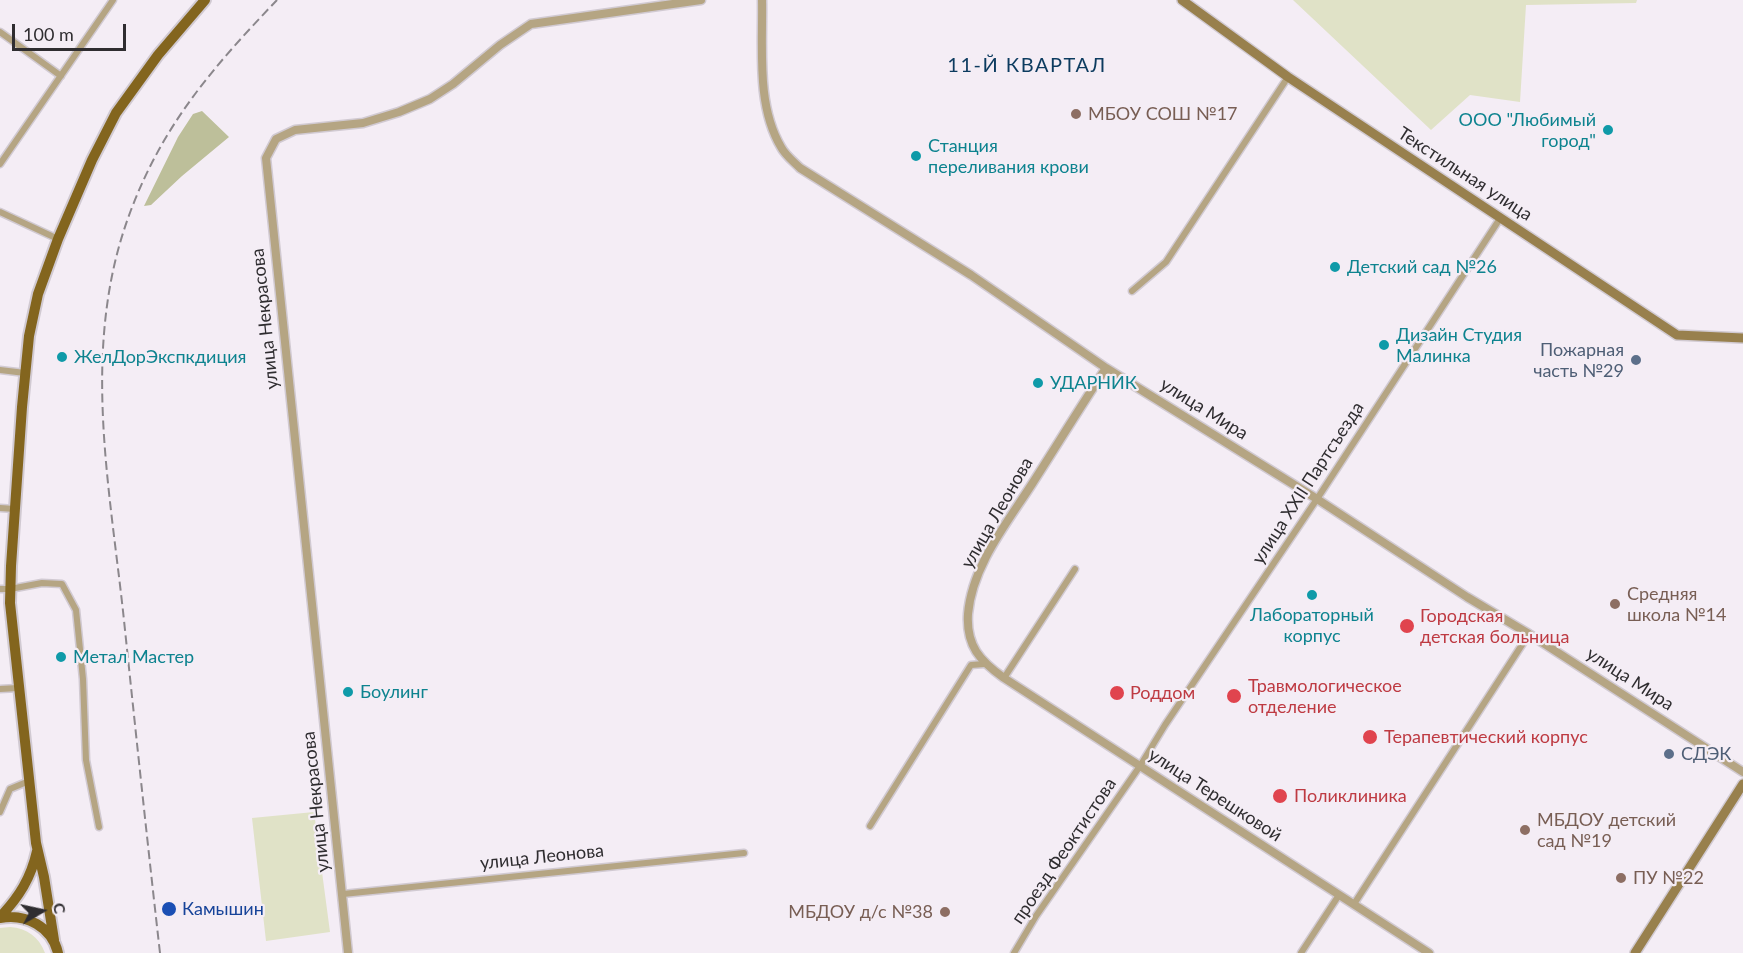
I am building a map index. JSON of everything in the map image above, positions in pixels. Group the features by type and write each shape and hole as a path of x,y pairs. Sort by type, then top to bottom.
{"main road":[{"path":"57,948 37,851 5,589 15,509 25,373 32,315 58,239 92,160 116,113 158,55 205,0"},
{"name":"Текстильная улица","path":"1182,0 1288,77 1677,335 1743,338"},
{"path":"1635,953 1743,784"},
{"path":"0,918 23,888 34,865 37,851"},
{"path":"0,918 17,917 30,920 43,928 57,948"}],"street":[{"path":"0,164 113,0"},
{"name":"улица Некрасова","path":"348,953 266,158 276,140 296,130 363,123 430,99 531,24 701,0"},
{"name":"улица Мира","path":"762,0 765,100 770,124 782,149 800,168 971,275 1106,368 1317,499 1743,772"},
{"path":"0,32 61,76"},
{"path":"1132,291 1166,262 1288,77"},
{"path":"0,212 58,239"},
{"name":"улица XXII Партсъезда","path":"1140,766 1501,217"},
{"name":"улица Леонова","path":"984,664 974,648 969,633 968,615 977,576 994,543 1106,368"},
{"path":"0,370 25,373"},
{"path":"0,508 15,509"},
{"path":"1004,678 1075,569"},
{"path":"5,589 42,583 62,584 76,610 86,760 99,827"},
{"path":"1354,904 1529,634"},
{"path":"870,826 971,665 984,664"},
{"name":"улица Терешковой","path":"984,664 1429,953"},
{"path":"0,689 18,688"},
{"name":"проезд Феоктистова","path":"1014,953 1036,916 1140,766"},
{"path":"0,812 10,789 29,781"},
{"name":"улица Леонова","path":"343,894 744,853"},
{"path":"1301,953 1339,895"}],"green space":[{"path":"1293,0 1637,0 1636,3 1526,5 1520,102 1470,95 1431,130"},
{"path":"202,111 229,137 151,205 144,206 178,137 193,114"},
{"path":"314,812 330,932 266,941 252,818"},
{"path":"10,927 32,934 45,953 0,953 0,928"}],"railway":[{"path":"160,953 106,459 103,359 107,309 116,259 131,210 159,150 193,97 232,48 277,0"}],"place":[{"name":"МБОУ СОШ №17","path":"1076,114"},
{"name":"ООО \"Любимый город\"","path":"1608,130"},
{"name":"Станция переливания крови","path":"916,156"},
{"name":"Детский сад №26","path":"1335,267"},
{"name":"Дизайн Студия Малинка","path":"1384,345"},
{"name":"ЖелДорЭкспкдиция","path":"62,357"},
{"name":"Пожарная часть №29","path":"1636,360"},
{"name":"УДАРНИК","path":"1038,383"},
{"name":"Лабораторный корпус","path":"1312,595"},
{"name":"Средняя школа №14","path":"1615,604"},
{"name":"Городская детская больница","path":"1407,626"},
{"name":"Метал Мастер","path":"61,657"},
{"name":"Боулинг","path":"348,692"},
{"name":"Роддом","path":"1117,693"},
{"name":"Травмологическое отделение","path":"1234,696"},
{"name":"Терапевтический корпус","path":"1370,737"},
{"name":"СДЭК","path":"1669,754"},
{"name":"Поликлиника","path":"1280,796"},
{"name":"МБДОУ детский сад №19","path":"1525,830"},
{"name":"ПУ №22","path":"1621,878"},
{"name":"Камышин","path":"169,909"},
{"name":"МБДОУ д/с №38","path":"945,912"}],"district":[{"name":"11-Й КВАРТАЛ","path":"1027,66"}]}
